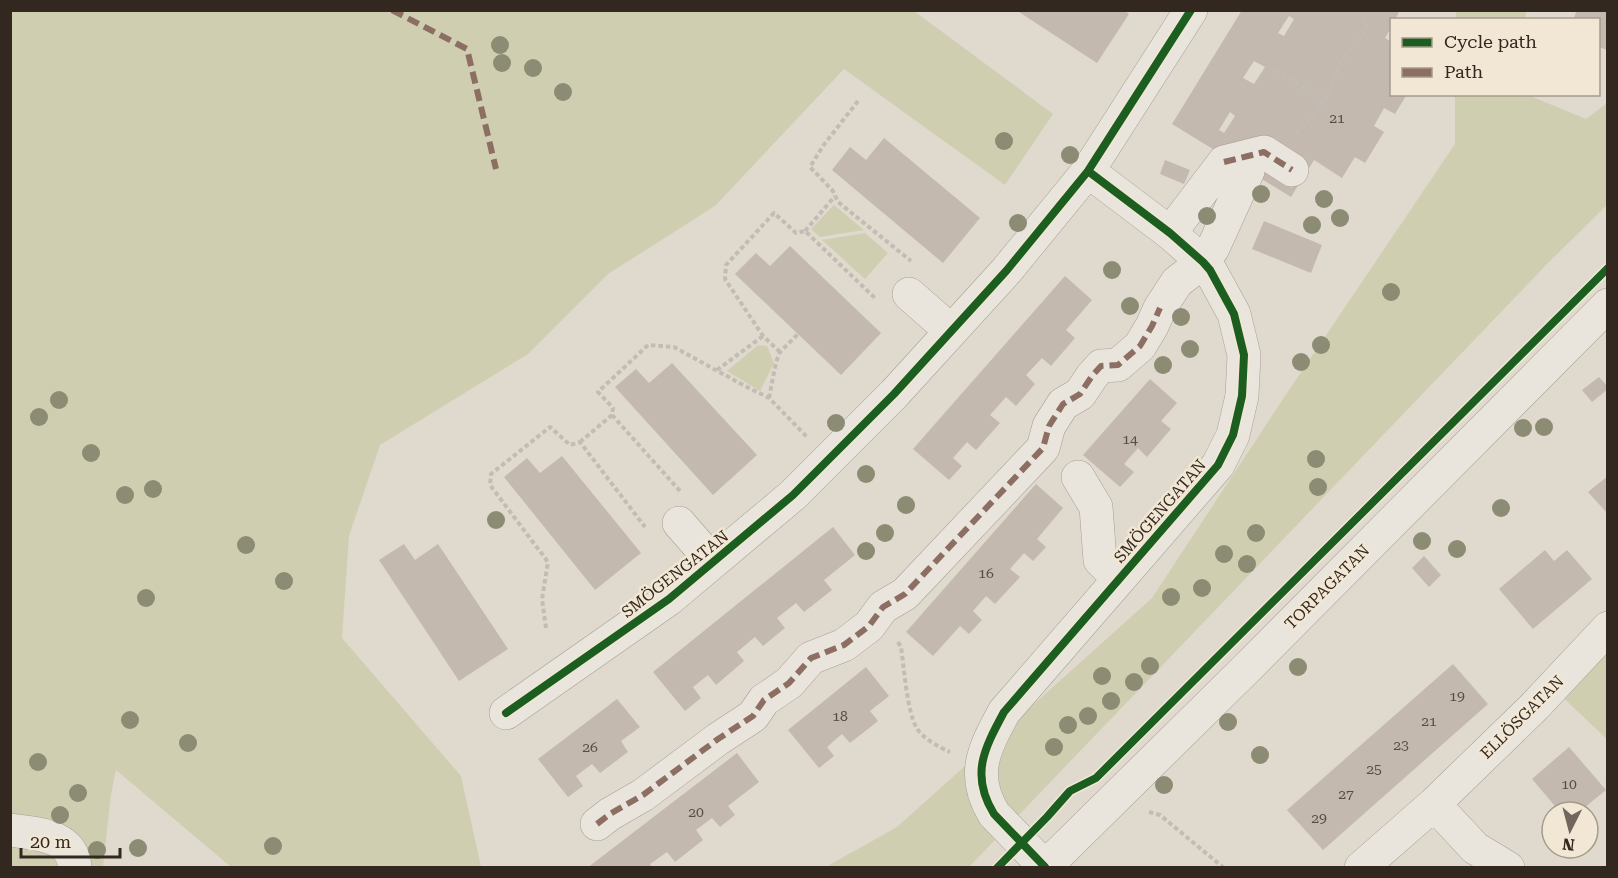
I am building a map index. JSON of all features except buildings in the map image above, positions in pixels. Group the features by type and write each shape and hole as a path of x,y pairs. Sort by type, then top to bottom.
{"street":[{"name":"SMÖGENGATAN","path":"506,713 669,599 793,495 894,394 1007,270 1088,171 1191,10"},
{"path":"1170,233 1236,167 1264,152 1288,168"},
{"path":"597,825 753,716 764,700 789,683 811,658 844,645 869,626 883,607 905,594 1043,448 1049,426 1063,404 1080,394 1101,366 1118,365 1140,346 1177,282 1203,262 1214,248 1236,167"},
{"name":"SMÖGENGATAN","path":"1045,867 994,814 988,804 983,792 981,770 985,749 1004,712 1218,465 1233,435 1242,396 1244,355 1234,314 1210,270 1170,233 1088,171"},
{"path":"902,288 951,331"},
{"name":"TORPAGATAN","path":"1045,867 1202,713 1608,305"},
{"path":"1078,477 1096,507 1100,560 1119,579"},
{"path":"681,509 713,562"},
{"name":"ELLÖSGATAN","path":"1361,867 1434,804 1534,706 1608,628"},
{"path":"1434,804 1475,848 1508,867"},
{"path":"10,830 52,836 69,849 75,861 75,867"}],"path":[{"path":"1288,168 1298,131 1316,114 1345,57 1362,38 1368,26 1361,10"},
{"path":"1276,70 1324,101"},
{"path":"858,101 823,146 810,167 833,191 838,202 902,288"},
{"path":"780,352 763,336 725,279 726,265 774,213 796,233 805,231 835,196"},
{"path":"805,231 902,288"},
{"path":"769,398 780,352 798,334"},
{"path":"717,370 763,336"},
{"path":"546,628 542,599 548,562 490,485 491,474 550,427 570,445 580,442 612,415 613,408 598,392 648,345 674,347 769,398 810,440"},
{"path":"612,415 681,509"},
{"path":"580,442 645,526"},
{"path":"895,633 901,647 909,704 917,727 932,743 954,754"},
{"path":"1141,815 1149,811 1160,815 1224,867"}],"shaded area":[{"path":"1456,10 1527,11 1525,18 1456,18"},
{"path":"11,11 914,11 1053,114 1005,185 844,69 715,206 608,274 528,354 380,445 349,536 342,638 461,776 481,867 231,867 116,770 103,867 91,866 84,842 74,830 47,822 11,819"},
{"path":"1455,96 1530,96 1586,119 1607,103 1607,205 1547,264 969,867 824,868 897,827 1152,598 1455,144"},
{"path":"834,205 864,230 820,237 811,229"},
{"path":"865,233 888,253 865,279 822,240"},
{"path":"758,345 767,346 774,363 760,391 727,371"},
{"path":"1607,643 1607,739 1559,694"},
{"path":"11,839 46,845 62,864 55,867 11,868"}],"marked path":[{"path":"392,10 467,49 496,169"},
{"path":"1224,162 1264,152 1292,170"},
{"path":"597,824 643,795 753,716 764,700 789,683 811,658 844,645 869,626 883,607 905,594 1043,448 1049,426 1063,404 1080,394 1101,366 1118,365 1140,346 1160,308"}],"cycle path":[{"path":"506,713 669,599 793,495 894,394 1007,270 1088,171 1191,10"},
{"path":"1045,867 994,814 987,800 981,774 982,762 991,738 1004,712 1218,465 1233,435 1242,396 1244,355 1234,314 1210,270 1170,233 1088,171"},
{"path":"997,868 1070,791 1096,778 1608,268"}]}
